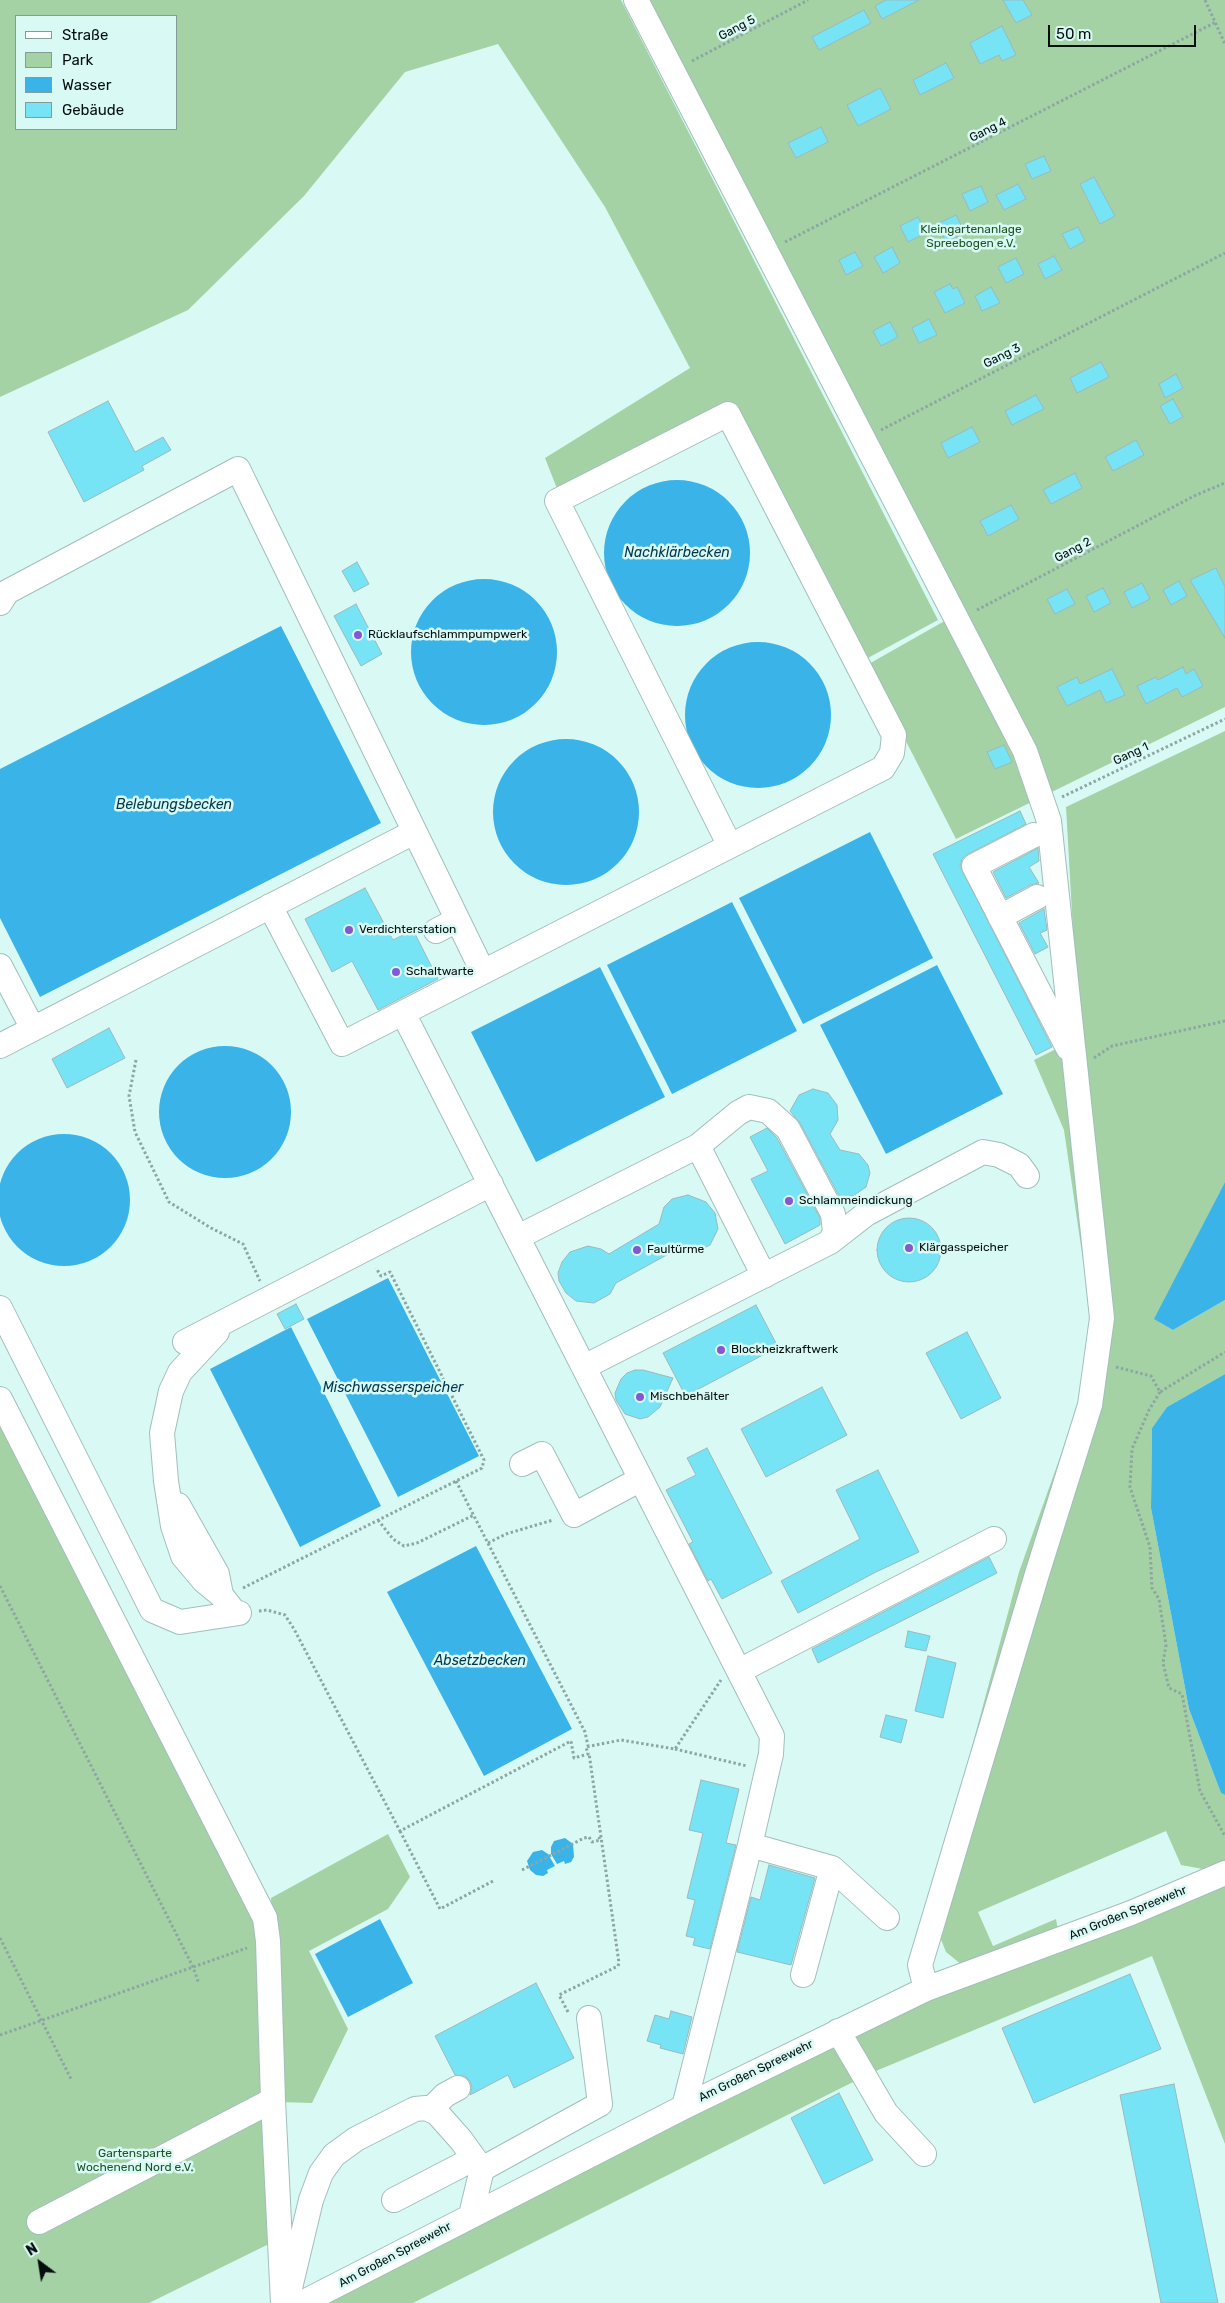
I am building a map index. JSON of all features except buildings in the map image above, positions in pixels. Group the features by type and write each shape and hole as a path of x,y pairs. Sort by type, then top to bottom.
{"street":[{"path":"636,0 1025,751 1049,821 1102,1318 1090,1405 1036,1574 920,1965 926,1989"},
{"path":"270,906 342,1044 883,768 892,753 894,735 728,414 557,501 730,846"},
{"path":"0,603 7,592 238,469 482,972"},
{"path":"0,1046 414,832"},
{"path":"1034,835 974,866 1075,1065"},
{"path":"1000,917 1038,897"},
{"path":"436,931 457,920"},
{"path":"0,966 33,1029"},
{"path":"403,1013 772,1736 771,1754 750,1845 684,2107"},
{"path":"518,1237 698,1146 738,1113 749,1107 768,1111 788,1129 833,1214 835,1232 830,1242"},
{"path":"698,1146 764,1276"},
{"path":"584,1367 830,1242 866,1214 984,1152 999,1155 1019,1165 1027,1176"},
{"path":"185,1342 491,1184"},
{"path":"0,1308 152,1610 180,1622 232,1607"},
{"path":"226,1321 180,1372 171,1391 162,1433 166,1481 173,1526 183,1556 204,1582 232,1607"},
{"path":"0,1399 264,1918 268,1941 272,2100 284,2303"},
{"path":"522,1464 542,1454 574,1515 641,1479"},
{"path":"736,1666 994,1539"},
{"path":"750,1845 832,1868 887,1918"},
{"path":"803,1975 832,1868"},
{"name":"Am Großen Spreewehr","path":"302,2303 684,2107 926,1989 1132,1913 1225,1873"},
{"path":"394,2200 478,2164 600,2104 579,2016"},
{"path":"838,2031 886,2113 924,2154"},
{"path":"437,2113 436,2104 445,2095 458,2088"},
{"path":"39,2222 272,2100"},
{"path":"284,2303 311,2200 321,2173 334,2155 356,2139 415,2109 426,2108 437,2113 461,2140 478,2164 471,2215"}],"path":[{"name":"Gang 5","path":"673,71 808,0"},
{"path":"1205,0 1225,44"},
{"name":"Gang 4","path":"766,252 1216,22"},
{"name":"Gang 3","path":"864,439 906,415 1225,253"},
{"name":"Gang 2","path":"957,620 1196,495 1225,482"},
{"name":"Gang 1","path":"1044,806 1225,719"},
{"path":"1075,1065 1112,1046 1225,1021"},
{"path":"136,1060 129,1096 135,1132 169,1202 211,1228 243,1244 268,1299"},
{"path":"381,1276 390,1272 484,1460 482,1468 231,1594 232,1607 267,1610 285,1615 440,1909 495,1880"},
{"path":"1225,1352 1160,1392 1149,1410 1132,1449 1130,1487 1150,1547 1152,1588 1159,1599 1166,1645 1163,1663 1169,1688 1182,1694 1200,1791 1225,1836"},
{"path":"1096,1363 1151,1376 1160,1392"},
{"path":"456,1481 585,1732 619,1963 618,1966 559,1995 579,2016"},
{"path":"488,1543 506,1534 560,1518 572,1512"},
{"path":"378,1520 393,1539 404,1546 417,1543 474,1515"},
{"path":"0,1586 193,1967 199,1984"},
{"path":"675,1749 736,1666"},
{"path":"588,1746 621,1740 675,1749 766,1771"},
{"path":"400,1832 571,1741 574,1758 588,1754 588,1746"},
{"path":"522,1870 584,1838 589,1837 592,1842 600,1840 601,1835"},
{"path":"0,1938 71,2079"},
{"path":"0,2035 268,1941"}],"green space":[{"path":"0,0 621,0 938,620 866,659 732,405 558,491 545,458 690,368 605,207 498,44 405,72 304,196 188,310 0,397"},
{"name":"Kleingartenanlage Spreebogen e.V.","path":"650,0 1225,0 1225,707 956,839 867,665 964,610"},
{"path":"1225,731 1225,1182 1155,1319 1173,1330 1225,1300 1225,1374 1167,1407 1152,1428 1151,1508 1189,1709 1221,1793 1225,1795 1225,1860 1203,1869 1181,1865 1166,1831 978,1912 993,1946 1056,1919 1058,1930 962,1965 946,1952 940,1937 943,1854 1019,1572 1079,1404 1092,1322 1064,1130 1034,1060 1060,1047 1080,1055 1066,807"},
{"name":"Gartensparte Wochenend Nord e.V.","path":"0,1424 258,1928 273,2242 149,2303 0,2303"},
{"path":"388,1834 410,1877 388,1909 309,1951 348,2029 312,2103 279,2102 271,1898"},
{"path":"1225,1881 1225,2144 1152,1956 871,2073 413,2303 326,2303 913,2004"}],"water":[{"name":"Nachklärbecken","path":"677,480 705,485 729,501 745,525 750,553 745,581 729,605 705,621 677,626 649,621 625,605 609,581 604,553 609,525 625,501 649,485"},
{"path":"484,579 512,584 536,600 552,624 557,652 552,680 536,704 512,720 484,725 456,720 432,704 416,680 411,652 416,624 432,600 456,584"},
{"name":"Belebungsbecken","path":"281,626 381,823 40,997 0,918 0,769"},
{"path":"758,642 786,647 810,663 826,687 831,715 826,743 810,767 786,783 758,788 730,783 706,767 690,743 685,715 690,687 706,663 730,647"},
{"path":"566,739 594,744 618,760 634,784 639,812 634,840 618,864 594,880 566,885 538,880 514,864 498,840 493,812 498,784 514,760 538,744"},
{"path":"870,832 933,958 803,1024 739,898"},
{"path":"732,902 797,1031 672,1094 607,965"},
{"path":"937,965 1003,1094 886,1154 820,1025"},
{"path":"600,967 665,1097 536,1162 471,1032"},
{"path":"225,1046 238,1047 250,1051 272,1065 286,1087 290,1099 290,1125 286,1137 272,1159 250,1173 238,1177 225,1178 212,1177 200,1173 178,1159 164,1137 160,1125 159,1112 160,1099 164,1087 178,1065 200,1051 212,1047"},
{"path":"51,1135 77,1135 101,1145 119,1163 129,1187 129,1213 119,1237 101,1255 77,1265 51,1265 27,1255 9,1237 -1,1213 -1,1187 9,1163 27,1145"},
{"path":"1225,1182 1225,1300 1173,1330 1154,1319"},
{"name":"Mischwasserspeicher","path":"388,1278 479,1456 398,1497 307,1319"},
{"name":"Mischwasserspeicher","path":"291,1327 381,1506 300,1547 210,1369"},
{"path":"1225,1374 1225,1795 1221,1793 1189,1709 1151,1508 1152,1428 1167,1407"},
{"name":"Absetzbecken","path":"476,1546 572,1729 484,1776 387,1592"},
{"path":"565,1838 573,1844 574,1857 571,1862 565,1864 564,1861 557,1864 551,1854 551,1847 554,1841"},
{"path":"542,1850 548,1854 555,1866 547,1870 548,1873 543,1876 536,1875 530,1870 527,1861 533,1852"},
{"path":"380,1919 413,1983 348,2017 315,1954"}],"place":[{"name":"Rücklaufschlammpumpwerk","path":"358,635"},
{"name":"Verdichterstation","path":"349,930"},
{"name":"Schaltwarte","path":"396,972"},
{"name":"Schlammeindickung","path":"789,1201"},
{"name":"Klärgasspeicher","path":"909,1248"},
{"name":"Faultürme","path":"637,1250"},
{"name":"Blockheizkraftwerk","path":"721,1350"},
{"name":"Mischbehälter","path":"640,1397"}]}
